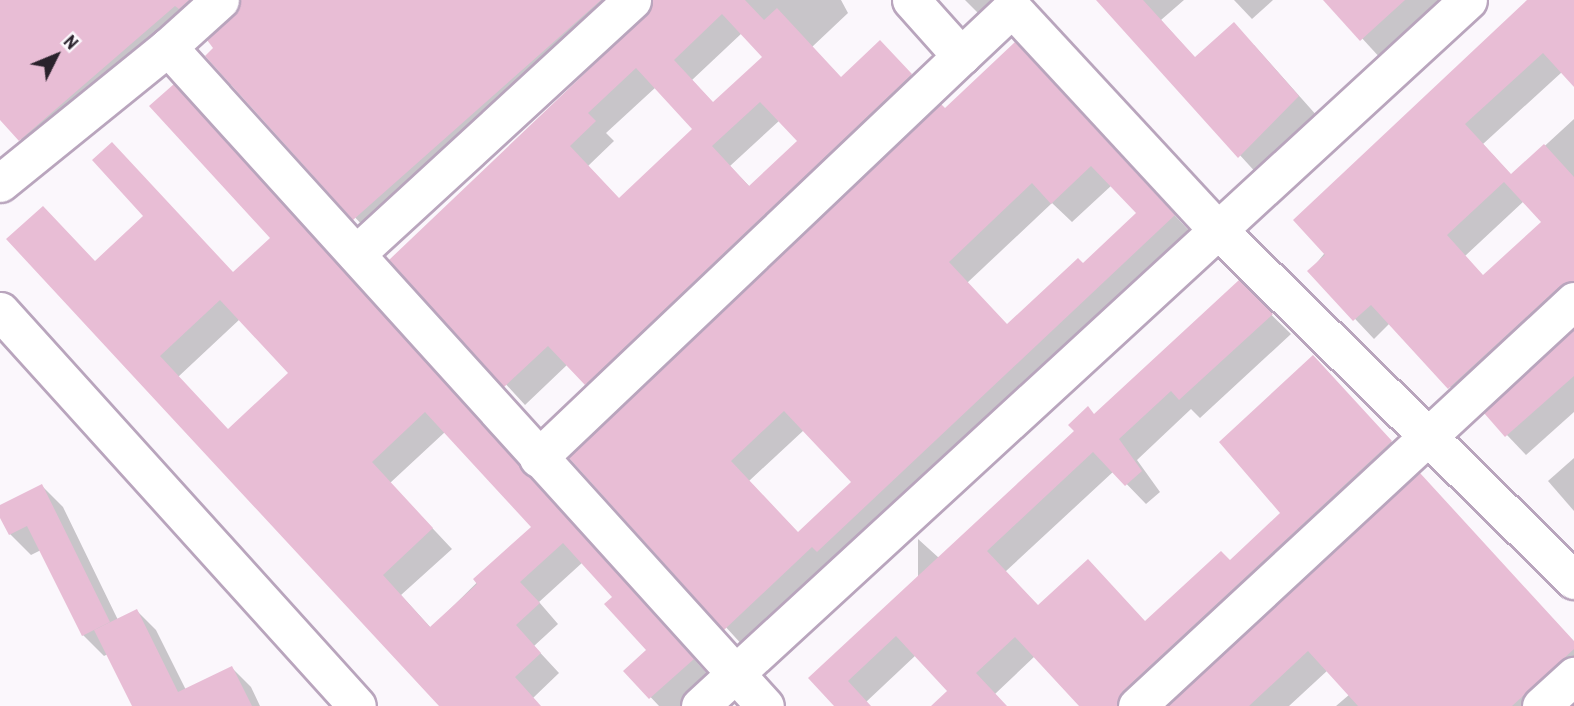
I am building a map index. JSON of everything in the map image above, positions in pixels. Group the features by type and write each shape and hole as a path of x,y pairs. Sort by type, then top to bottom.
{"lane":[{"path":"0,183 167,47 220,0"},
{"path":"356,254 632,0"},
{"path":"911,0 961,56"},
{"path":"700,706 737,675 1468,0"},
{"path":"538,458 1016,4 1217,229 1430,434 1574,580"},
{"path":"167,47 765,706"},
{"path":"1137,706 1574,301"},
{"path":"0,311 357,706"},
{"path":"1541,706 1574,676"}],"building":[{"path":"0,0 189,0 179,9 175,6 19,141 0,120"},
{"path":"240,0 601,0 353,220 205,56 213,48 207,40 234,16"},
{"path":"652,0 745,0 764,20 777,8 841,77 880,40 912,74 585,385 548,346 504,387 389,260 646,15","holes":["722,14 762,57 713,102 674,60","636,68 692,129 619,198 570,146 596,121 588,113","760,102 797,141 749,186 712,146"]},
{"path":"1096,0 1143,0 1195,57 1234,22 1299,96 1238,158"},
{"path":"1323,0 1405,0 1360,41"},
{"path":"1527,0 1574,0 1574,87 1543,53 1465,124 1511,174 1544,144 1574,177 1574,281 1560,286 1448,389 1371,305 1353,321 1307,271 1325,255 1293,220","holes":["1504,182 1541,222 1483,275 1447,235"]},
{"path":"1015,42 1175,215 817,552 812,547 724,630 569,458 941,104 945,108","holes":["1091,166 1136,213 1083,263 1078,258 1007,324 949,262 1032,183 1051,204","784,411 851,482 798,532 731,461"]},
{"path":"174,84 694,659 649,699 623,671 646,650 604,604 612,597 563,543 520,582 540,603 516,625 541,653 515,677 541,706 439,706 6,239 43,206 95,261 143,216 92,160 112,142 233,272 270,238 149,106","holes":["220,300 288,373 228,429 160,356","425,412 531,527 473,579 477,584 430,627 383,575 433,528 372,462"]},
{"path":"1239,280 1273,314 1179,400 1171,391 1119,439 1142,471 1125,486 1093,452 987,551 1038,605 1088,559 1145,621 1221,551 1230,560 1280,513 1219,442 1313,355 1392,441 1123,691 1117,706 1079,706 1015,637 976,673 1007,706 931,706 947,691 896,636 848,681 871,706 834,706 808,678 1074,431 1068,425 1088,406 1094,414"},
{"path":"1574,330 1574,376 1505,437 1484,413"},
{"path":"1420,473 1574,641 1574,649 1512,706 1358,706 1308,651 1249,706 1168,706"},
{"path":"42,484 110,622 82,636 27,526 9,535 0,518 0,505"},
{"path":"137,609 178,692 232,666 252,706 132,706 94,630"}]}
